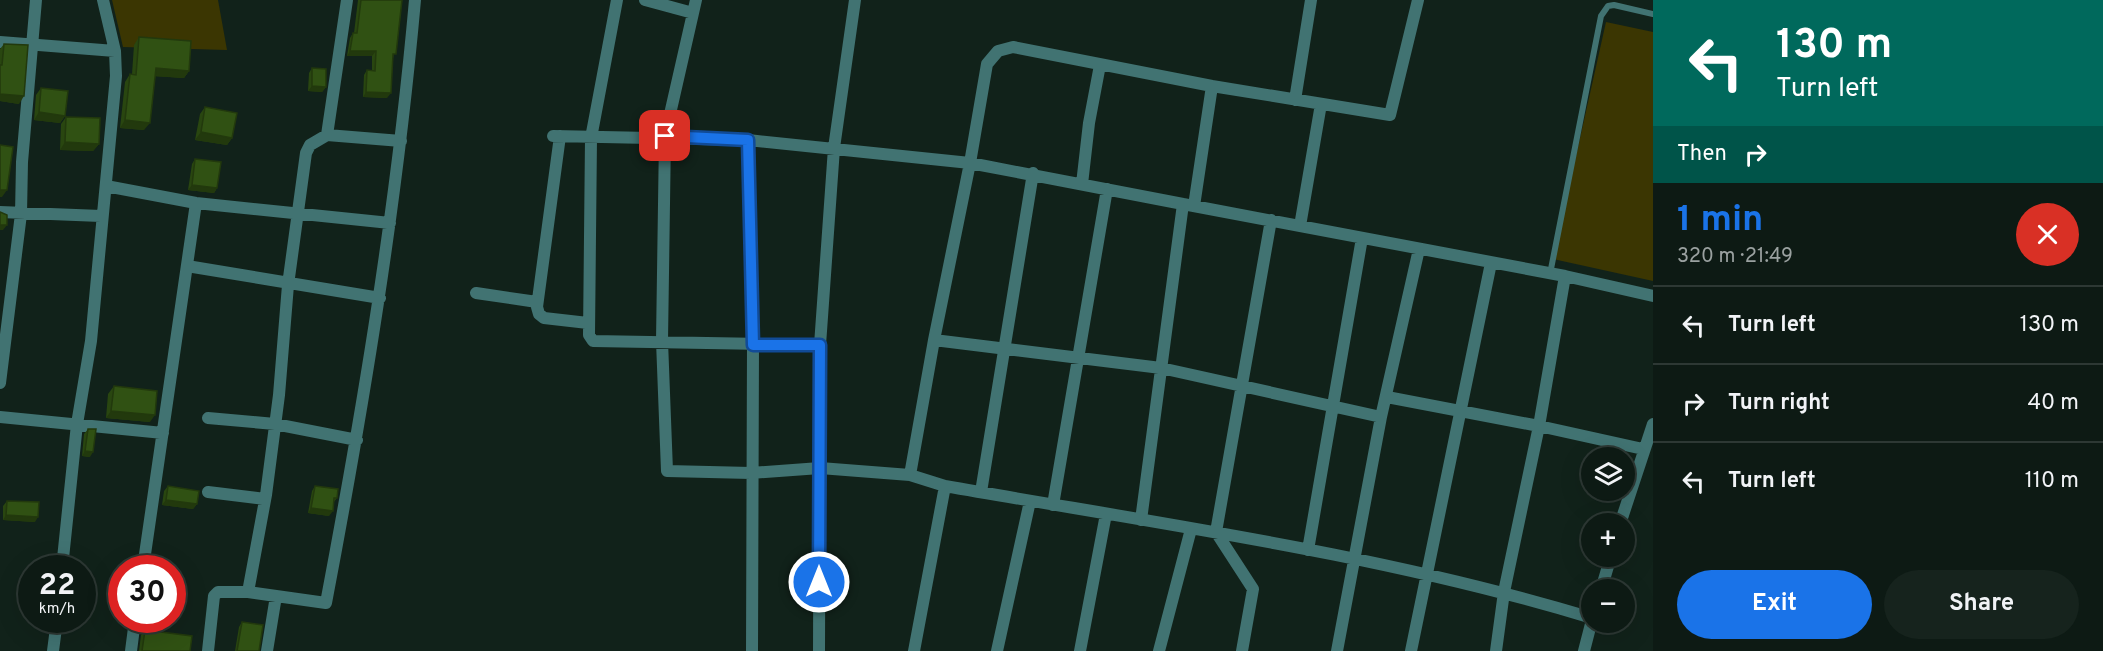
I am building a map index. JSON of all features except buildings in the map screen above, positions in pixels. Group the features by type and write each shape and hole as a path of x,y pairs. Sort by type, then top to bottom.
{"street":[{"path":"0,383 21,214 22,162 34,46 36,0"},
{"path":"63,555 77,424 91,341 101,216 117,76 115,51 103,0"},
{"path":"327,135 347,0"},
{"path":"208,651 214,596 218,592 248,592 326,603 357,440 380,298 401,141 416,0"},
{"path":"617,0 591,138 589,335 593,340 820,345"},
{"path":"645,0 693,13"},
{"path":"696,0 665,136 662,341 667,471 751,473 820,468 910,475 945,486 1354,558 1504,591 1581,616"},
{"path":"819,651 820,345 834,148 855,0"},
{"path":"1295,100 1311,0"},
{"path":"910,475 987,63 993,55 1013,47 1212,86 1390,115 1418,0"},
{"path":"0,42 115,51"},
{"path":"1082,184 1089,123 1100,64"},
{"path":"1141,520 1161,368 1212,86"},
{"path":"1300,226 1321,104"},
{"path":"248,592 265,499 275,424 288,285 306,153 310,145 327,135 401,141"},
{"path":"588,323 544,318 539,314 537,302 556,136 591,138 665,136 748,140 970,163 1033,173 1565,276 1653,296"},
{"path":"748,140 753,345 752,651"},
{"path":"981,492 1033,173"},
{"path":"106,186 196,203 390,223"},
{"path":"1053,505 1107,189"},
{"path":"145,555 196,203"},
{"path":"0,212 101,216"},
{"path":"1242,651 1253,590 1216,532 1271,220"},
{"path":"1308,550 1362,238"},
{"path":"1336,651 1381,417 1419,249"},
{"path":"1411,651 1429,574 1491,263"},
{"path":"187,266 288,285 380,298"},
{"path":"1496,651 1504,591 1539,426 1565,276"},
{"path":"476,293 537,302"},
{"path":"934,340 1161,368 1381,417"},
{"path":"1387,398 1539,426 1643,449"},
{"path":"0,417 163,433"},
{"path":"208,418 275,424 357,440"},
{"path":"1623,513 1653,424"},
{"path":"914,651 945,486"},
{"path":"208,492 265,499"},
{"path":"997,651 1030,501"},
{"path":"1080,651 1106,514"},
{"path":"1159,651 1191,529"},
{"path":"267,651 276,596"},
{"path":"53,651 55,633"},
{"path":"131,651 133,633"},
{"path":"1584,651 1588,633"}],"lane":[{"path":"1550,274 1600,16 1608,6 1614,5 1653,14"}],"shaded area":[{"path":"112,0 218,0 227,50 123,47"},
{"path":"1606,22 1653,32 1653,281 1553,259"}],"route":[{"path":"665,136 748,140 753,345 820,345 819,582"}]}
